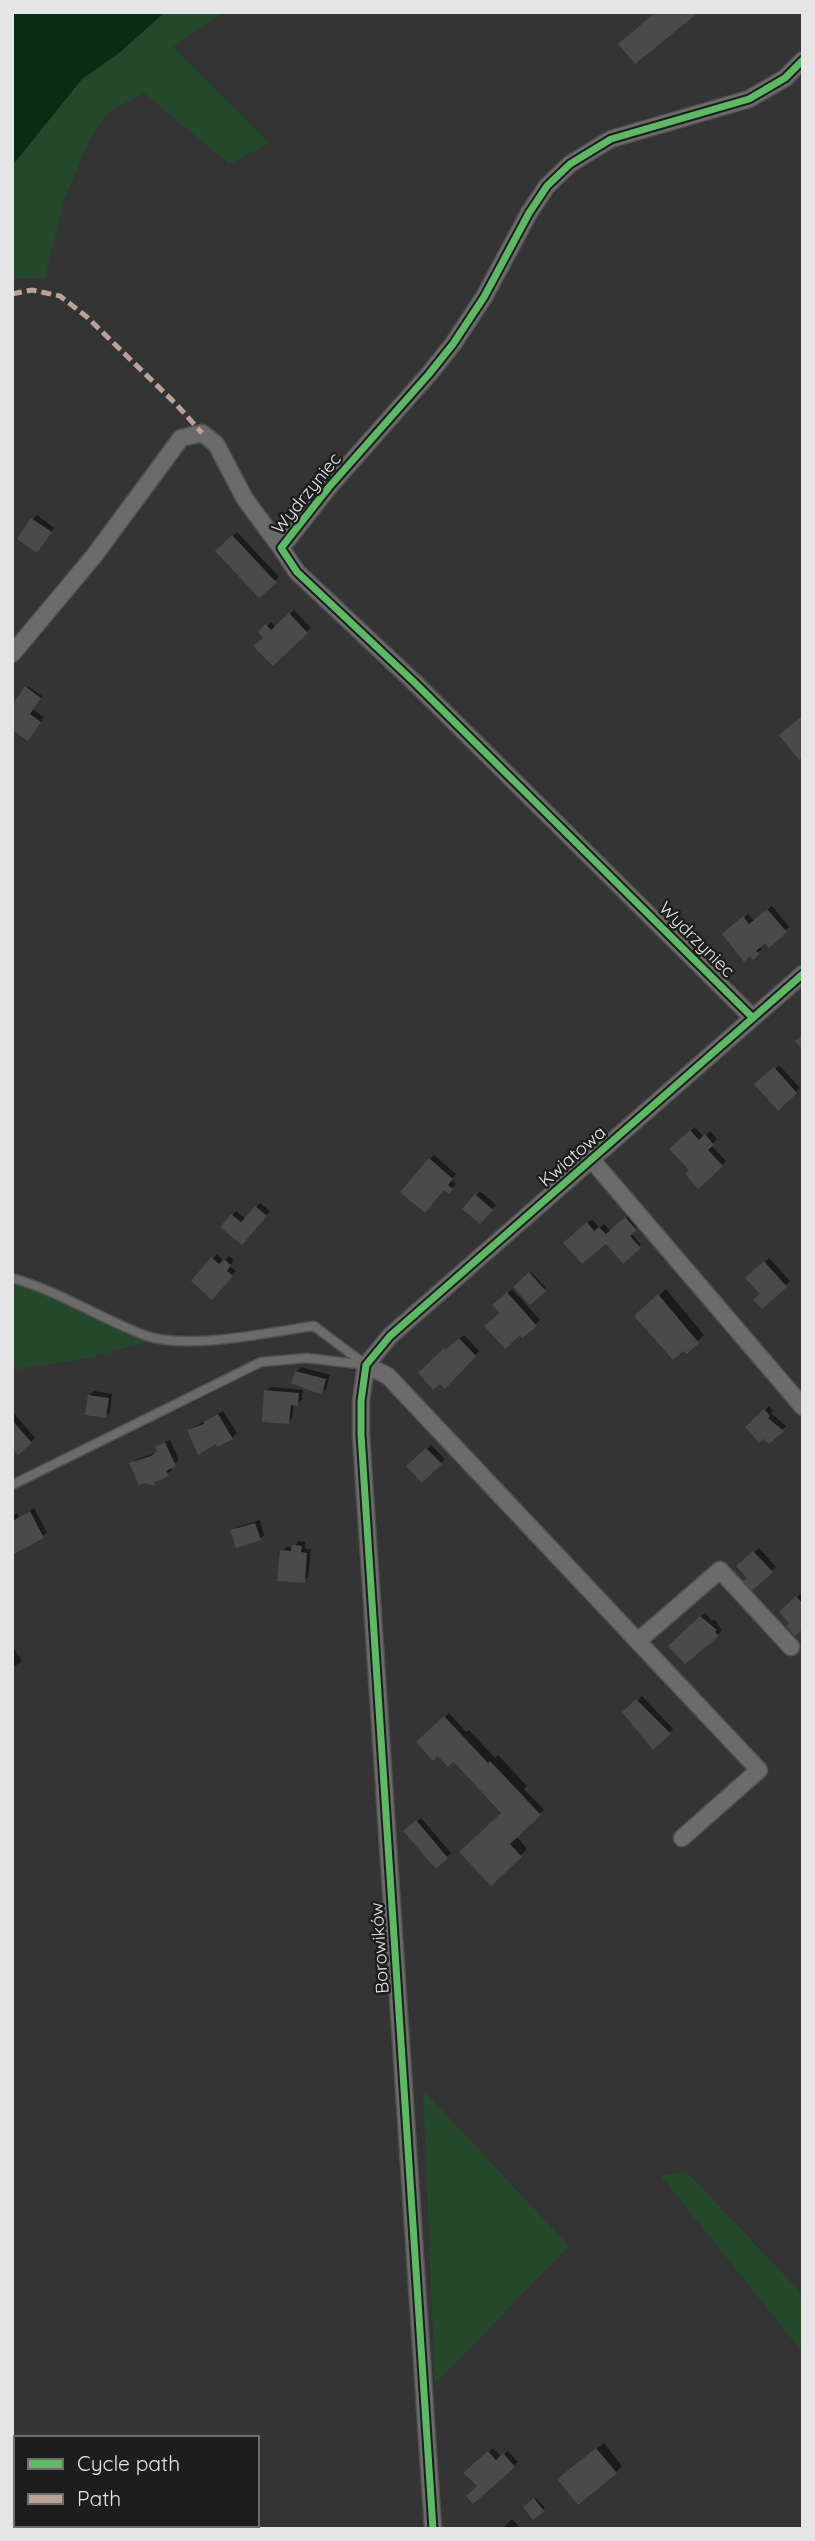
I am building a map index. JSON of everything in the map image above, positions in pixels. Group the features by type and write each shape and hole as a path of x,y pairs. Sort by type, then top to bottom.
{"street":[{"name":"Wydrzyniec","path":"281,548 329,487 453,344 484,297 529,213 547,186 569,164 611,139 749,99 785,78 803,60"},
{"name":"Wydrzyniec","path":"12,654 94,555 181,438 202,433 216,444 245,499 297,572 443,711 753,1018"},
{"name":"Kwiatowa","path":"366,1365 390,1336 803,975"},
{"path":"591,1159 803,1407"},
{"path":"366,1365 388,1376 759,1770 682,1838"},
{"name":"Borowików","path":"366,1365 361,1401 361,1435 433,2529"},
{"path":"638,1641 720,1570 791,1647"}],"lane":[{"path":"12,1278 39,1285 146,1336 198,1342 314,1326 366,1365"},
{"path":"12,1485 261,1362 307,1358 366,1365"}],"shaded area":[{"path":"12,12 165,12 119,53 82,79 12,166"},
{"path":"165,12 225,12 173,47 270,143 229,164 144,93 109,112 89,141 65,197 45,279 22,278 12,281 12,166 82,79 119,53"},
{"path":"12,1283 37,1290 146,1342 89,1358 12,1370"},
{"path":"423,2090 569,2246 435,2384"},
{"path":"686,2171 803,2295 803,2353 661,2176"}],"building":[{"path":"656,12 699,12 635,64 618,44"},
{"path":"31,518 52,532 37,553 17,539"},
{"path":"232,535 277,583 259,598 215,551"},
{"path":"289,613 308,633 273,666 253,646 263,638 258,632 266,624 271,630"},
{"path":"25,686 41,698 30,714 41,722 28,741 12,730 12,705"},
{"path":"803,715 803,757 799,760 779,735"},
{"path":"767,909 787,932 769,948 765,943 756,951 760,954 753,960 750,956 744,962 722,934 743,916 749,924"},
{"path":"803,1034 803,1050 795,1041"},
{"path":"774,1067 797,1093 778,1111 754,1084"},
{"path":"690,1130 699,1140 705,1134 714,1145 708,1150 723,1166 698,1189 685,1174 689,1170 669,1149"},
{"path":"429,1158 453,1179 448,1185 453,1189 449,1194 444,1190 425,1213 400,1192"},
{"path":"475,1194 493,1210 480,1224 462,1209"},
{"path":"255,1206 267,1216 242,1245 220,1227 231,1214 241,1222"},
{"path":"625,1217 637,1230 630,1236 641,1248 623,1264 606,1244 582,1264 563,1243 587,1222 594,1231 599,1227 606,1234"},
{"path":"211,1257 219,1264 224,1259 231,1265 227,1271 233,1276 212,1300 191,1281"},
{"path":"764,1261 787,1287 762,1309 753,1300 760,1294 745,1278"},
{"path":"529,1272 546,1291 530,1305 513,1287"},
{"path":"507,1292 537,1326 522,1338 520,1335 505,1349 484,1326 500,1313 492,1305"},
{"path":"658,1294 699,1343 687,1354 683,1351 673,1360 634,1316"},
{"path":"459,1338 476,1356 445,1389 440,1384 433,1390 418,1373 444,1348 445,1350"},
{"path":"295,1371 326,1379 322,1395 291,1383"},
{"path":"264,1390 299,1393 298,1406 291,1405 289,1424 262,1422"},
{"path":"88,1395 109,1398 106,1418 85,1415"},
{"path":"764,1409 770,1416 768,1418 784,1431 769,1444 764,1439 759,1443 745,1427"},
{"path":"218,1414 233,1439 217,1447 216,1444 198,1455 187,1430 204,1424 203,1422"},
{"path":"12,1420 32,1443 18,1455 12,1448"},
{"path":"165,1442 176,1466 166,1471 169,1476 155,1482 154,1486 144,1483 139,1485 129,1463 151,1456 157,1451 155,1447"},
{"path":"426,1448 442,1464 422,1483 406,1466"},
{"path":"30,1511 44,1538 12,1555 12,1516 14,1520"},
{"path":"255,1523 261,1540 236,1548 230,1530"},
{"path":"292,1545 302,1546 301,1552 307,1553 305,1583 277,1581 280,1550 291,1551"},
{"path":"753,1551 773,1572 752,1591 743,1581 747,1578 736,1566"},
{"path":"796,1596 803,1604 803,1629 795,1636 786,1626 789,1623 779,1612"},
{"path":"700,1616 717,1630 715,1632 719,1636 685,1664 668,1646"},
{"path":"636,1699 671,1734 653,1750 622,1712"},
{"path":"444,1716 541,1815 510,1844 522,1857 491,1886 459,1852 501,1813 454,1762 448,1767 438,1756 433,1761 416,1742"},
{"path":"416,1820 448,1858 436,1869 403,1831"},
{"path":"596,2448 617,2473 578,2505 557,2479"},
{"path":"488,2451 496,2460 503,2453 515,2467 473,2504 466,2496 477,2486 463,2473"},
{"path":"534,2498 544,2511 533,2520 523,2507"}],"marked path":[{"path":"12,294 32,290 60,296 87,317 202,433"}],"cycle path":[{"path":"753,1018 414,682 297,572 281,548 329,487 453,344 484,297 529,213 547,186 570,164 611,139 749,99 785,78 803,60"},
{"path":"433,2529 361,1435 361,1401 366,1365 390,1336 803,974"}]}
